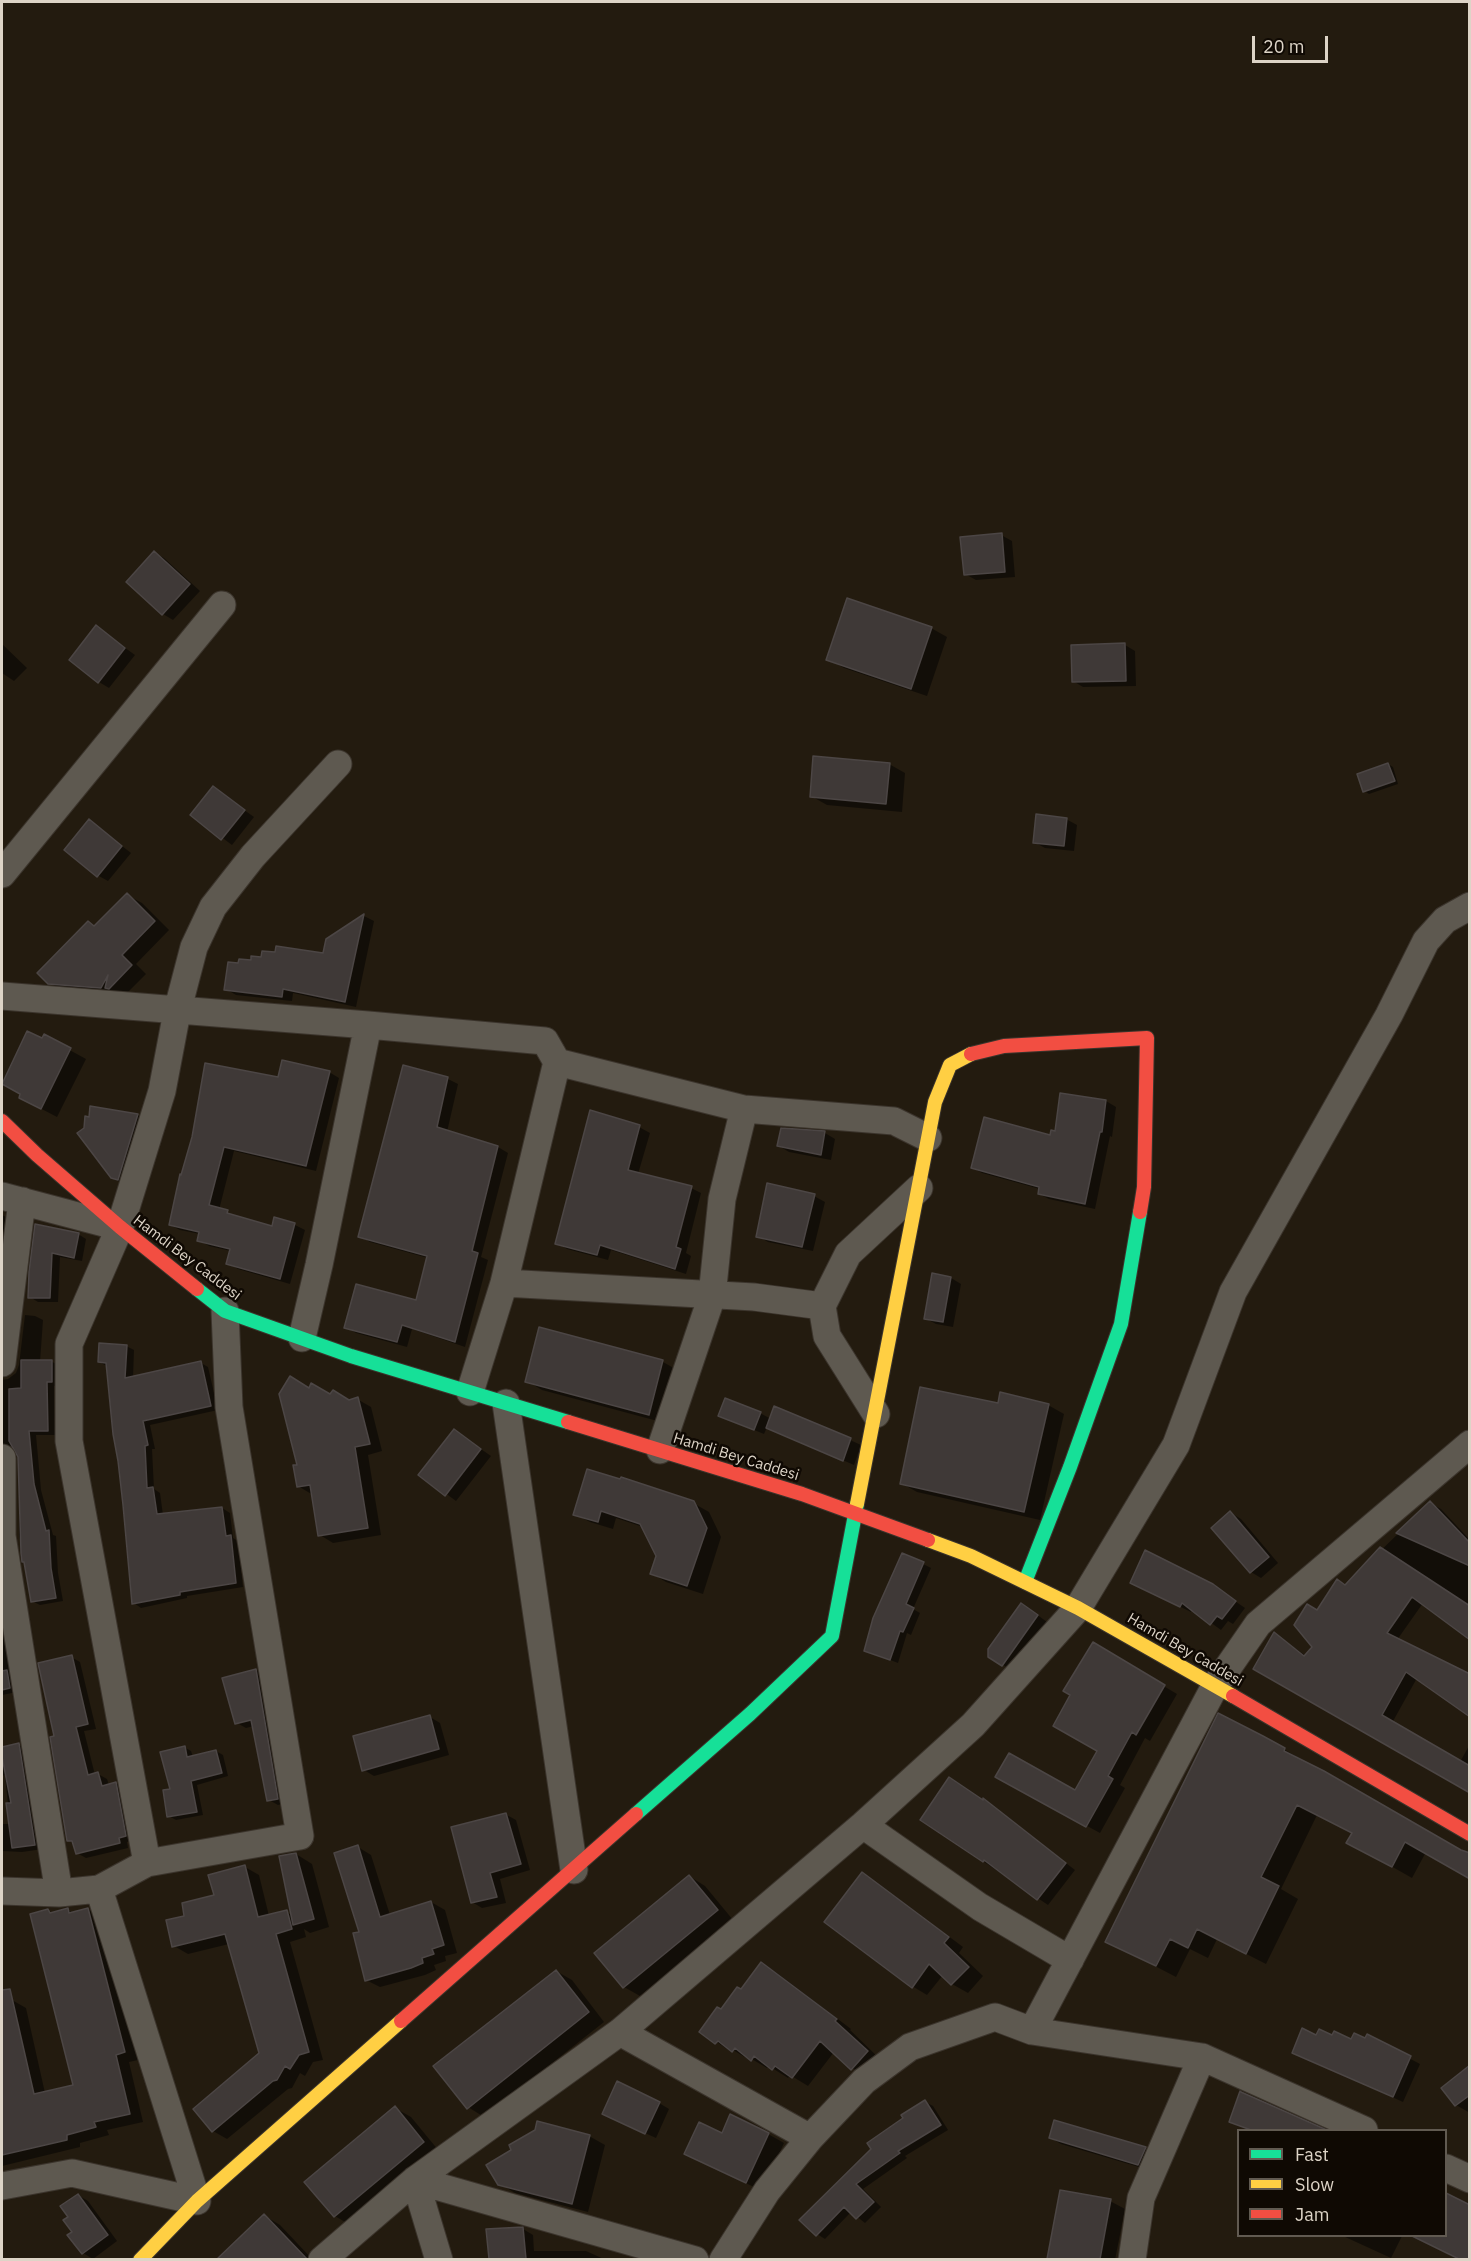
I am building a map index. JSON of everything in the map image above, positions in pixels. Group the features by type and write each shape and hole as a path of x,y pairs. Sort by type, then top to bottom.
{"street":[{"path":"2,874 222,604"},
{"path":"147,1863 69,1441 69,1344 120,1227 162,1091 177,1012 194,947 213,907 253,856 338,764"},
{"path":"322,2259 415,2180 620,2032 863,1825 973,1725 1078,1608 1176,1445 1233,1292 1383,1025 1426,941 1445,920 1470,906"},
{"path":"2,996 545,1041 557,1062 504,1283 470,1392"},
{"path":"302,1338 368,1025"},
{"path":"140,2259 197,2201 750,1714 832,1636 935,1102 950,1065 967,1054 1004,1046 1147,1038 1144,1187 1121,1324 1070,1467 1025,1582"},
{"path":"557,1062 744,1109 894,1121 928,1138"},
{"path":"660,1450 712,1296 722,1199 744,1109"},
{"name":"Hamdi Bey Caddesi","path":"2,1121 37,1155 120,1227 225,1311 351,1356 802,1494 971,1556 1078,1608 1470,1834"},
{"path":"876,1414 827,1336 822,1306 848,1254 918,1188"},
{"path":"2,1363 12,1199 120,1227"},
{"path":"504,1283 754,1297 822,1306"},
{"path":"2,1891 59,1893 99,1889 147,1863 300,1836 229,1407 225,1311"},
{"path":"506,1403 574,1870"},
{"path":"2,1458 2,1536 59,1893"},
{"path":"1032,2031 1215,1686 1258,1624 1464,1459"},
{"path":"863,1825 980,1907 1070,1960"},
{"path":"99,1889 197,2201"},
{"path":"723,2259 767,2191 810,2138 864,2081 910,2048 995,2017 1032,2031 1202,2057 1362,2129"},
{"path":"620,2032 810,2138"},
{"path":"1132,2259 1142,2198 1202,2057"},
{"path":"1447,2168 1470,2179"},
{"path":"2,2186 72,2173 197,2201"},
{"path":"415,2180 439,2259"},
{"path":"415,2180 695,2259"}],"building":[{"path":"1002,533 1005,572 964,575 960,537"},
{"path":"154,551 190,584 162,615 126,582"},
{"path":"847,598 932,627 911,689 826,660"},
{"path":"96,625 125,648 98,683 69,660"},
{"path":"1125,643 1126,681 1072,682 1071,645"},
{"path":"813,756 890,763 886,804 810,797"},
{"path":"1388,763 1395,781 1363,792 1357,774"},
{"path":"213,786 245,810 221,840 190,815"},
{"path":"1036,814 1067,818 1064,846 1033,843"},
{"path":"89,819 122,846 97,877 64,850"},
{"path":"127,893 155,921 122,955 132,965 109,989 105,988 108,975 101,988 48,984 37,973 88,921 94,926"},
{"path":"364,914 345,1002 283,989 282,997 224,990 228,962 238,963 239,959 251,960 251,956 261,957 262,951 275,952 276,946 323,953 326,939"},
{"path":"27,1031 42,1038 44,1034 71,1048 41,1109 19,1098 20,1094 2,1084"},
{"path":"282,1060 330,1071 306,1166 224,1147 209,1205 228,1210 227,1213 272,1226 274,1217 295,1223 280,1279 226,1264 230,1249 197,1241 199,1232 169,1225 180,1174 192,1137 205,1063 278,1077"},
{"path":"403,1065 448,1077 437,1127 498,1146 472,1251 478,1253 455,1342 402,1325 397,1342 344,1328 356,1284 416,1300 427,1256 358,1237"},
{"path":"1060,1093 1106,1100 1102,1132 1100,1132 1085,1204 1038,1194 1039,1187 971,1168 984,1117 1050,1135 1051,1130 1055,1131"},
{"path":"90,1106 138,1114 118,1180 111,1178 77,1133 84,1128 85,1116 89,1117"},
{"path":"590,1110 640,1125 628,1170 692,1186 676,1247 681,1249 675,1269 600,1245 597,1255 555,1244"},
{"path":"781,1128 825,1131 821,1155 777,1146"},
{"path":"767,1183 815,1194 802,1247 756,1237"},
{"path":"35,1224 79,1233 74,1258 52,1253 50,1298 28,1298"},
{"path":"932,1273 951,1277 943,1322 924,1319"},
{"path":"539,1327 663,1360 649,1415 525,1382"},
{"path":"99,1343 127,1345 125,1378 201,1361 211,1406 143,1421 148,1445 145,1446 147,1488 153,1487 157,1514 222,1507 226,1536 231,1535 236,1583 180,1592 180,1595 132,1604 106,1363 98,1362"},
{"path":"21,1360 52,1360 52,1382 47,1382 48,1431 29,1431 34,1484 46,1531 49,1530 51,1568 56,1598 31,1602 21,1553 18,1457 9,1441 9,1389 21,1388"},
{"path":"290,1376 309,1388 311,1383 330,1394 333,1390 349,1400 358,1397 370,1444 355,1447 368,1528 318,1536 310,1485 297,1487 293,1465 297,1465 279,1394"},
{"path":"920,1387 998,1403 1000,1392 1049,1404 1024,1512 900,1484"},
{"path":"725,1398 761,1412 754,1430 718,1416"},
{"path":"774,1406 851,1438 843,1461 766,1428"},
{"path":"454,1429 481,1449 445,1496 418,1475"},
{"path":"587,1469 620,1479 621,1477 694,1501 707,1528 687,1586 650,1574 656,1556 640,1524 601,1511 598,1522 573,1515"},
{"path":"1430,1501 1470,1543 1470,1566 1396,1533"},
{"path":"1230,1511 1269,1557 1250,1573 1211,1528"},
{"path":"1380,1547 1470,1606 1470,1640 1412,1597 1387,1633 1470,1674 1470,1717 1406,1672 1382,1715 1470,1766 1470,1793 1253,1669 1274,1632 1304,1656 1312,1647 1294,1625 1307,1604 1317,1610 1337,1579 1345,1585"},
{"path":"1145,1550 1213,1584 1236,1601 1222,1619 1217,1616 1210,1625 1182,1603 1180,1607 1130,1583"},
{"path":"902,1553 924,1562 906,1604 914,1608 903,1632 900,1631 890,1660 864,1651 873,1618"},
{"path":"1021,1603 1038,1615 1002,1666 988,1657 988,1649"},
{"path":"1093,1642 1165,1685 1136,1735 1132,1732 1108,1776 1113,1779 1086,1827 995,1777 1009,1753 1075,1790 1097,1751 1053,1726 1070,1695 1063,1691"},
{"path":"72,1655 88,1724 76,1727 88,1775 98,1772 102,1786 116,1782 126,1836 119,1838 120,1843 76,1854 72,1841 67,1841 50,1737 54,1736 38,1663"},
{"path":"256,1669 278,1799 267,1801 251,1720 235,1724 222,1678"},
{"path":"7,1670 10,1688 2,1690 2,1671"},
{"path":"1218,1713 1285,1748 1284,1751 1470,1853 1470,1879 1405,1842 1392,1867 1346,1843 1352,1833 1297,1805 1261,1877 1279,1886 1246,1954 1197,1929 1188,1948 1170,1939 1156,1966 1105,1942"},
{"path":"430,1715 439,1749 362,1771 353,1736"},
{"path":"19,1743 35,1845 12,1848 6,1803 11,1803 2,1747"},
{"path":"185,1746 187,1757 216,1750 222,1773 191,1781 197,1812 167,1817 163,1790 170,1789 160,1752"},
{"path":"949,1777 983,1800 983,1798 1066,1863 1037,1900 984,1860 983,1862 920,1820"},
{"path":"506,1813 521,1864 490,1873 497,1897 471,1903 451,1827"},
{"path":"358,1845 380,1917 431,1901 444,1945 432,1949 434,1954 422,1958 423,1963 365,1981 353,1933 359,1932 334,1853"},
{"path":"296,1853 314,1919 293,1925 279,1856"},
{"path":"245,1865 258,1917 287,1910 292,1929 276,1934 309,2052 299,2055 290,2069 285,2066 277,2080 212,2132 193,2109 259,2053 225,1934 172,1947 166,1920 184,1916 182,1903 214,1895 208,1875"},
{"path":"862,1872 949,1937 944,1943 969,1967 951,1985 929,1964 912,1988 824,1922"},
{"path":"689,1875 718,1910 623,1988 594,1953"},
{"path":"68,1908 69,1913 88,1908 125,2052 116,2055 130,2114 94,2122 96,2127 67,2135 67,2140 2,2155 2,1990 10,1989 34,2094 73,2085 30,1914 48,1909 50,1913"},
{"path":"761,1962 837,2019 835,2021 868,2051 851,2070 820,2041 792,2078 775,2066 772,2070 754,2056 751,2061 735,2048 732,2052 718,2041 715,2044 699,2032 717,2007 721,2009 737,1987 741,1989"},
{"path":"556,1970 589,2012 467,2109 433,2066"},
{"path":"1302,2028 1316,2035 1319,2029 1332,2035 1334,2031 1351,2039 1354,2033 1365,2038 1367,2034 1411,2056 1393,2097 1292,2053"},
{"path":"1470,2065 1470,2095 1455,2106 1441,2088"},
{"path":"617,2081 660,2102 645,2134 602,2114"},
{"path":"1240,2091 1325,2129 1248,2129 1229,2122"},
{"path":"925,2100 941,2125 898,2151 900,2153 856,2184 874,2202 856,2219 844,2207 816,2236 799,2220 871,2149 867,2143 903,2118 901,2115"},
{"path":"395,2106 424,2142 334,2217 304,2182"},
{"path":"730,2114 769,2133 746,2183 684,2154 699,2122 722,2133"},
{"path":"1054,2120 1146,2147 1138,2165 1049,2138"},
{"path":"537,2121 590,2135 572,2204 498,2185 486,2165 511,2150 509,2145 535,2130"},
{"path":"1060,2190 1111,2199 1100,2259 1047,2259"},
{"path":"78,2194 108,2235 82,2254 67,2235 72,2232 63,2220 68,2217 60,2206"},
{"path":"1447,2194 1470,2205 1470,2259 1459,2259 1414,2237 1447,2237"},
{"path":"264,2214 307,2259 217,2259"},
{"path":"523,2227 526,2259 489,2259 486,2229"}],"traffic: fast":[{"path":"1025,1582 1070,1467 1121,1324 1140,1212"},
{"path":"197,1289 225,1311 351,1356 568,1422"},
{"path":"636,1814 750,1714 832,1636 857,1504"}],"traffic: slow":[{"path":"857,1504 935,1102 950,1065 971,1054"},
{"path":"928,1540 971,1556 1078,1608 1233,1696"},
{"path":"140,2260 197,2201 401,2021"}],"traffic: jam":[{"path":"971,1054 1004,1046 1147,1038 1144,1187 1140,1212"},
{"path":"2,1121 37,1155 120,1227 197,1289"},
{"path":"568,1422 802,1494 928,1540"},
{"path":"1233,1696 1470,1834"},
{"path":"401,2021 636,1814"}]}
